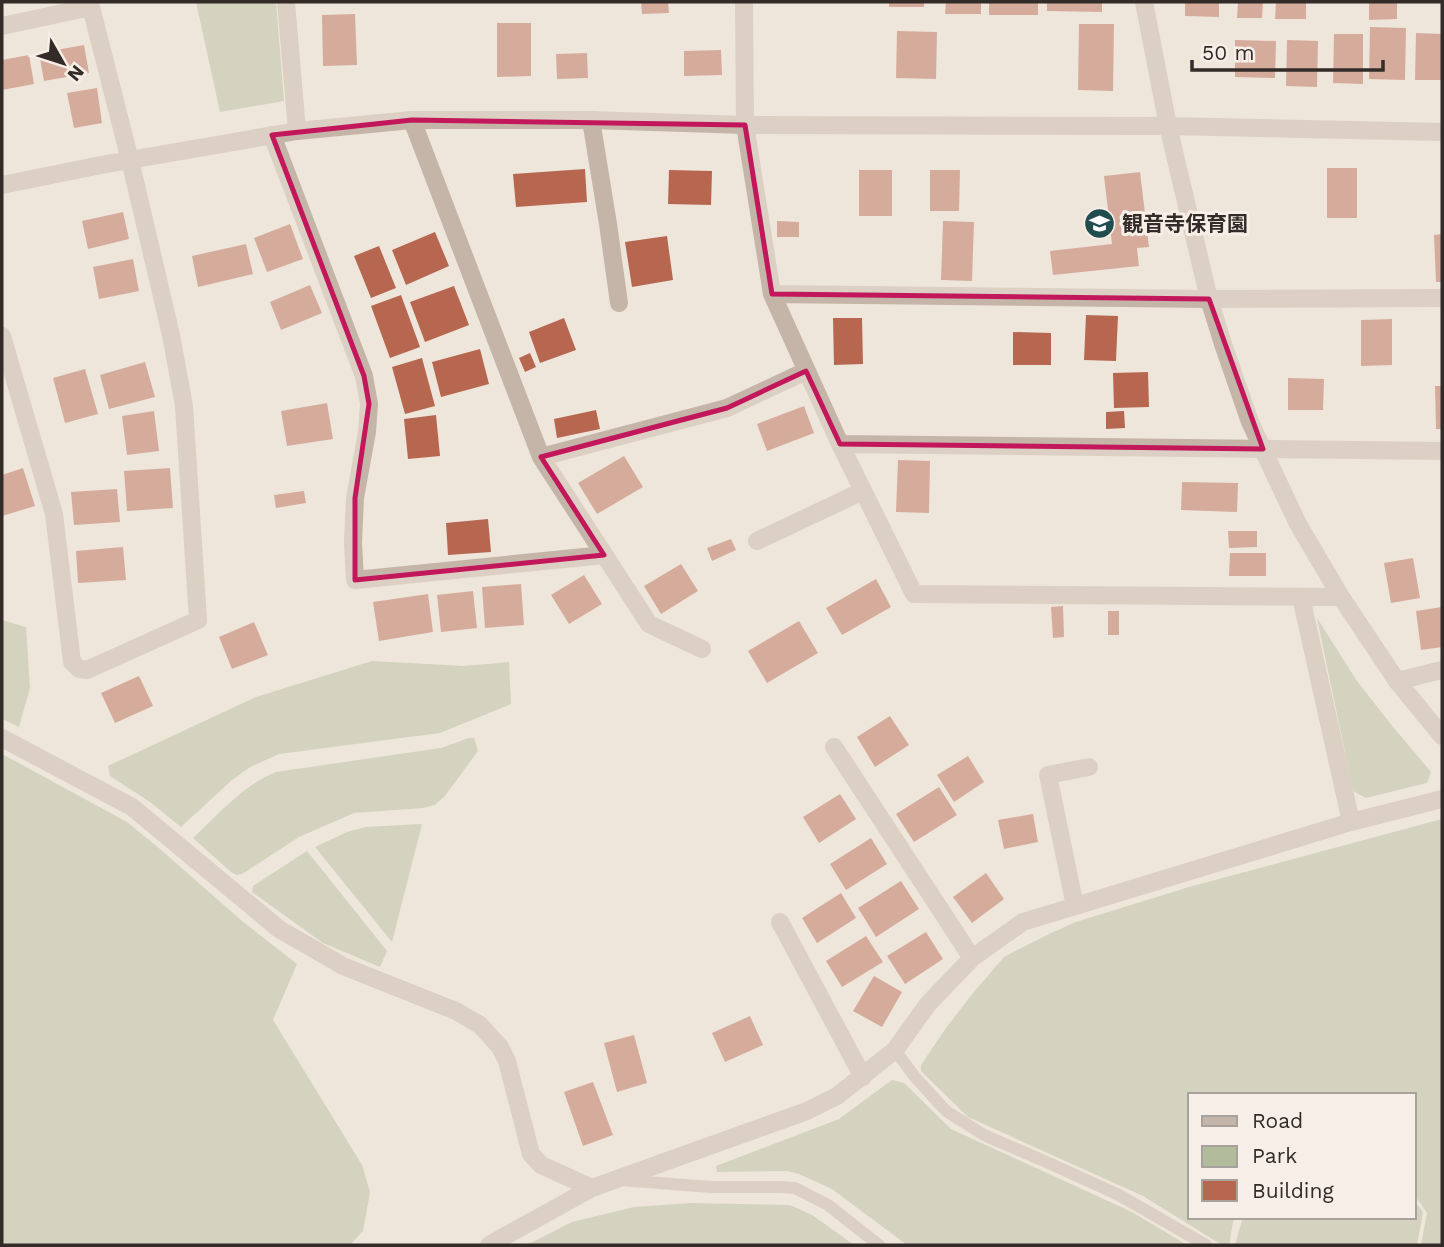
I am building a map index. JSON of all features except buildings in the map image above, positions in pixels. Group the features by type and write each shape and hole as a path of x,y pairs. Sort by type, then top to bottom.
{"street":[{"path":"286,2 297,131"},
{"path":"744,2 745,125 772,294 840,444 914,594 1341,597"},
{"path":"1144,2 1168,126 1209,299 1250,422 1298,524 1341,597 1397,681 1442,736"},
{"path":"2,26 91,7 171,335 184,406 198,620 87,670 79,669 72,662 54,514 2,335"},
{"path":"412,120 541,457 649,624 702,649"},
{"path":"2,185 297,131 412,120 591,120 745,125 1168,126 1442,132"},
{"path":"591,120 619,303"},
{"path":"272,135 365,376 369,404 368,432 355,498 355,580 604,555"},
{"path":"772,294 1209,299 1442,298"},
{"path":"541,457 727,408 806,371"},
{"path":"840,444 1442,451"},
{"path":"757,541 863,491"},
{"path":"1301,597 1351,822"},
{"path":"1397,681 1442,670"},
{"path":"2,738 132,807 279,929 343,967 456,1011 480,1026 500,1046 507,1061 531,1153 541,1165 592,1188"},
{"path":"834,747 972,958"},
{"path":"1075,906 1048,775 1089,766"},
{"path":"489,1245 592,1188 807,1111 838,1096 895,1050 928,1004 972,958 1023,922 1351,822 1442,799"},
{"path":"780,922 863,1077"}],"lane":[{"path":"895,1050 946,1111 984,1135 1119,1195 1206,1245"},
{"path":"616,1180 711,1187 795,1188 828,1205 879,1245"}],"highlighted area":[{"path":"412,120 745,125 772,294 1209,299 1263,449 840,444 806,371 727,408 541,457 604,555 355,580 355,498 369,404 364,376 272,135"}],"green space":[{"path":"196,2 276,2 284,101 220,112"},
{"path":"1317,618 1357,681 1431,772 1427,783 1366,798 1353,791"},
{"path":"2,620 26,627 30,688 19,727 2,719"},
{"path":"372,661 464,666 509,662 511,704 440,733 279,754 250,767 232,780 181,827 150,802 110,776 108,766 256,697"},
{"path":"474,738 478,751 445,796 435,805 354,813 299,837 237,875 193,838 242,792 276,772 441,748"},
{"path":"2,754 127,822 242,921 297,964 273,1020 362,1165 370,1192 363,1231 350,1245 2,1245"},
{"path":"1442,819 1442,1245 1421,1245 1427,1213 1416,1197 1416,1093 1188,1093 1188,1219 1234,1219 1229,1245 1222,1245 1143,1196 968,1117 921,1071 921,1065 946,1028 1004,957 1076,922 1189,887"},
{"path":"422,824 392,942 315,847 347,832 366,827"},
{"path":"307,851 387,951 380,967 323,943 252,892 253,886"},
{"path":"892,1080 904,1083 951,1129 1132,1212 1187,1245 907,1245 832,1189 799,1174 788,1171 717,1172 716,1166 839,1119"},
{"path":"691,1203 790,1205 812,1215 854,1245 527,1245 572,1222 634,1207"},
{"path":"1416,1203 1423,1212 1417,1245 1235,1245 1242,1219 1416,1219"}],"place":[{"name":"観音寺保育園","path":"1099,224"}]}
